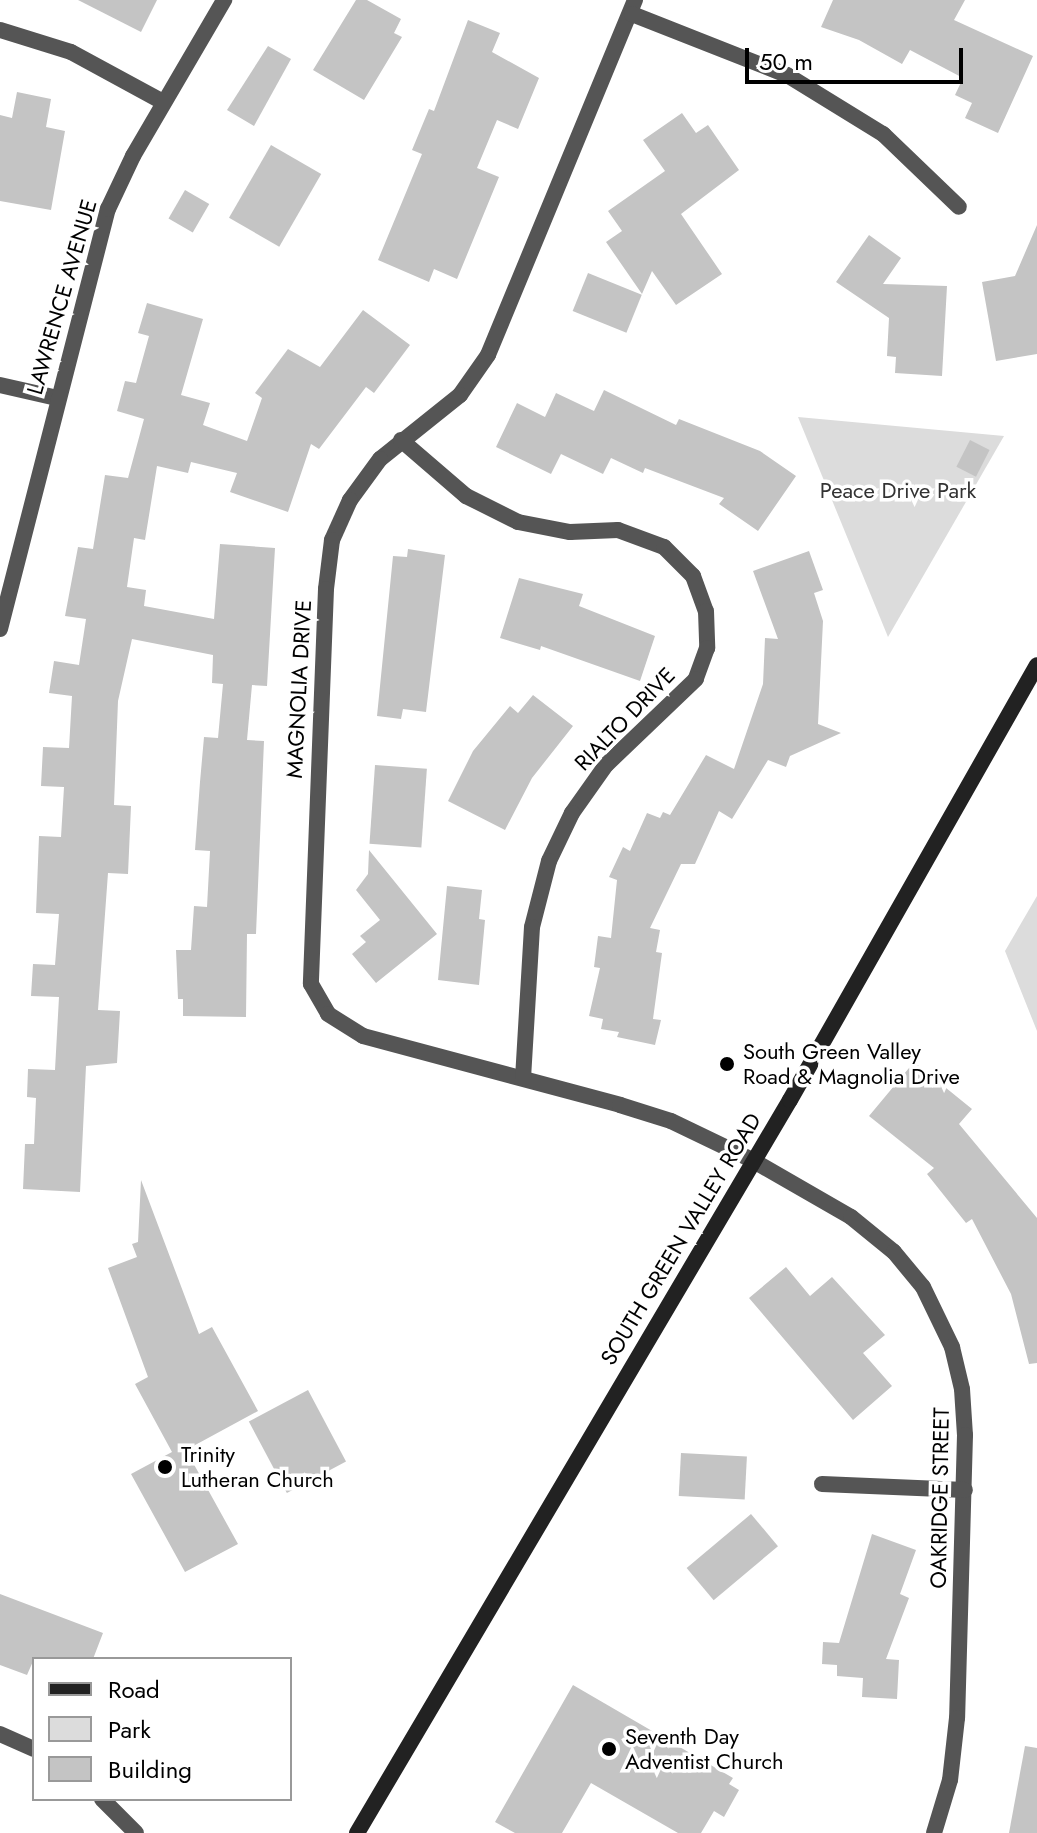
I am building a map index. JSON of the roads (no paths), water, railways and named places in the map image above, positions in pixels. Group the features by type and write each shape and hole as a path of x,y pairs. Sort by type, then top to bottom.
{"main road":[{"name":"SOUTH GREEN VALLEY ROAD","path":"357,1833 752,1160 1037,665"}],"street":[{"name":"LAWRENCE AVENUE","path":"0,629 108,209 163,102 224,0"},
{"path":"634,7 787,75 883,134 959,207"},
{"name":"MAGNOLIA DRIVE","path":"634,7 488,355 460,395 401,440 350,500 328,563 311,984 328,1014 363,1036 671,1121 752,1160"},
{"path":"0,30 71,52 163,102"},
{"path":"0,385 57,398"},
{"name":"RIALTO DRIVE","path":"401,440 466,496 518,522 570,532 618,530 664,547 693,576 706,611 707,648 696,679 606,765 572,813 549,861 532,927 523,1078"},
{"name":"OAKRIDGE STREET","path":"752,1160 851,1217 894,1252 923,1287 945,1328 962,1389 965,1490 954,1755 934,1833"},
{"path":"822,1484 965,1490"},
{"path":"0,1734 32,1748"},
{"path":"104,1801 136,1833"}],"place":[{"name":"South Green Valley Road & Magnolia Drive","path":"727,1064"},
{"name":"Trinity Lutheran Church","path":"165,1467"},
{"name":"Seventh Day Adventist Church","path":"609,1749"}],"park label":[{"name":"Peace Drive Park","path":"898,491"}]}
